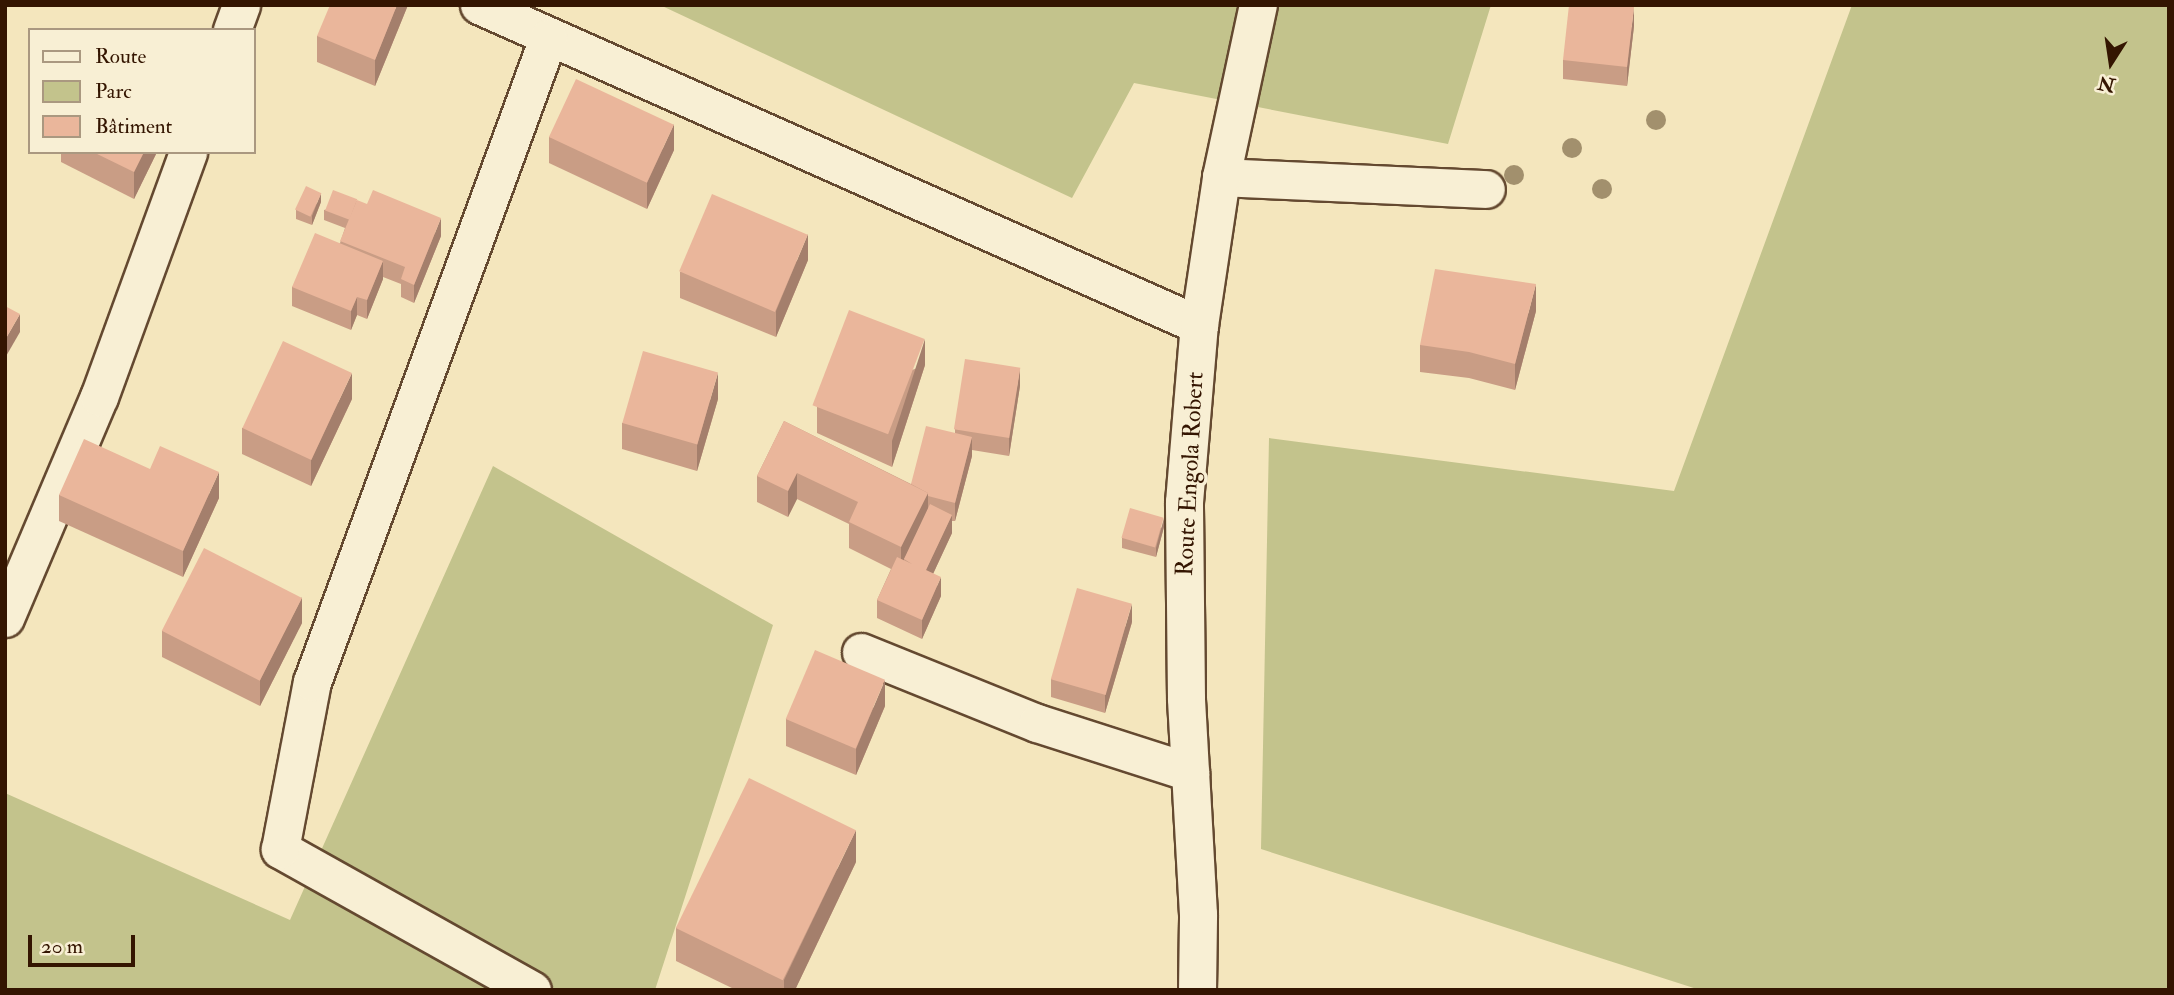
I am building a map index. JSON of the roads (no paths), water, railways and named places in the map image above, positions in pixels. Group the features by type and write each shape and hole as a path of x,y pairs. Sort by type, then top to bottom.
{"street":[{"path":"233,28 241,5"},
{"path":"479,5 548,38 1199,325"},
{"name":"Route Engola Robert","path":"1197,990 1198,915 1186,698 1184,502 1199,325 1221,177 1258,5"},
{"path":"532,990 280,849 312,682 548,38"},
{"path":"5,618 99,397 187,154"},
{"path":"1221,177 1486,189"},
{"path":"861,652 1037,723 1190,772"}]}
